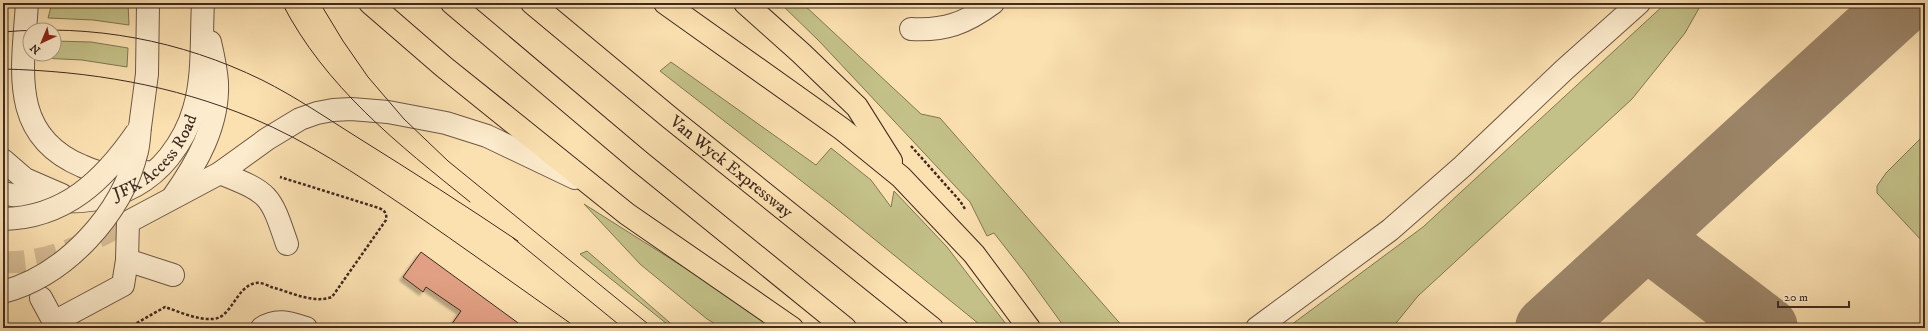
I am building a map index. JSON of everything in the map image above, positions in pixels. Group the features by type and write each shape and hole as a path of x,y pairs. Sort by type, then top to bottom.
{"highway":[{"path":"370,3 414,42 587,183 652,232 792,328"},
{"path":"452,3 663,181 845,328"},
{"name":"Van Wyck Expressway","path":"532,3 603,64 932,328"},
{"path":"552,3 603,64"},
{"path":"665,3 842,129 901,177 974,254 1029,328"},
{"path":"744,3 801,53 856,107 901,177"}],"street":[{"path":"27,3 22,84 24,99 32,121 49,145 61,156 75,164 110,176 123,177 136,175 162,165"},
{"path":"3,292 29,282 56,267 82,246 94,232 120,194 128,178 138,150 147,74 148,3"},
{"path":"171,199 189,174 200,155 208,135 214,113 217,82 204,3"},
{"name":"JFK Access Road","path":"3,193 36,200 80,202 109,197 138,186 162,165 182,139 194,109 200,74 204,3"},
{"path":"911,29 935,29 955,25 980,12 993,3"},
{"path":"1257,328 1390,230 1464,166 1564,70 1639,3"},
{"path":"41,298 54,322 123,285 127,260 128,222 220,173 267,139 300,119 317,113 351,109 388,112 446,123 487,136 587,183"},
{"path":"3,219 20,218 49,210 77,196 99,180 110,169 140,126"},
{"path":"3,160 25,179 40,187 80,202"},
{"path":"220,173 252,186 264,194 275,210 287,244"},
{"path":"127,260 173,275"},
{"path":"262,328 279,321 306,328"}],"shaded area":[{"path":"52,3 128,3 129,25 93,20 48,18"},
{"path":"780,3 802,3 921,114 940,118 1124,328 1065,328 994,233 987,236 970,202 820,42"},
{"path":"1666,3 1702,3 1685,33 1632,99 1418,296 1392,328 1287,328 1423,227"},
{"path":"62,41 91,42 128,48 127,67 82,60 62,59"},
{"path":"671,62 816,165 831,148 871,180 891,207 894,191 947,247 1009,328 984,328 831,204 660,71"},
{"path":"1925,134 1925,241 1923,242 1877,193 1877,186 1886,173"},
{"path":"584,204 780,328 722,328 707,319 640,264"},
{"path":"587,251 676,328 672,328 580,254"}],"building":[{"path":"421,252 525,328 449,328 461,311 426,287 423,292 403,277"}],"taxiway":[{"path":"1547,328 1902,3"},
{"path":"1646,237 1766,328"}],"tunnel":[{"path":"3,262 20,262 53,255 83,244 128,222"}],"tram line":[{"path":"282,3 299,33 341,88 390,136 470,202"},
{"path":"320,3 343,41 368,77 404,119 448,161 653,328"},
{"path":"3,32 70,30 103,33 168,45 200,54 231,66 262,80 300,101 518,241"},
{"path":"3,69 67,73 130,82 192,97 252,118 272,127 312,148 368,182 577,328"},
{"path":"513,238 623,328"}]}
